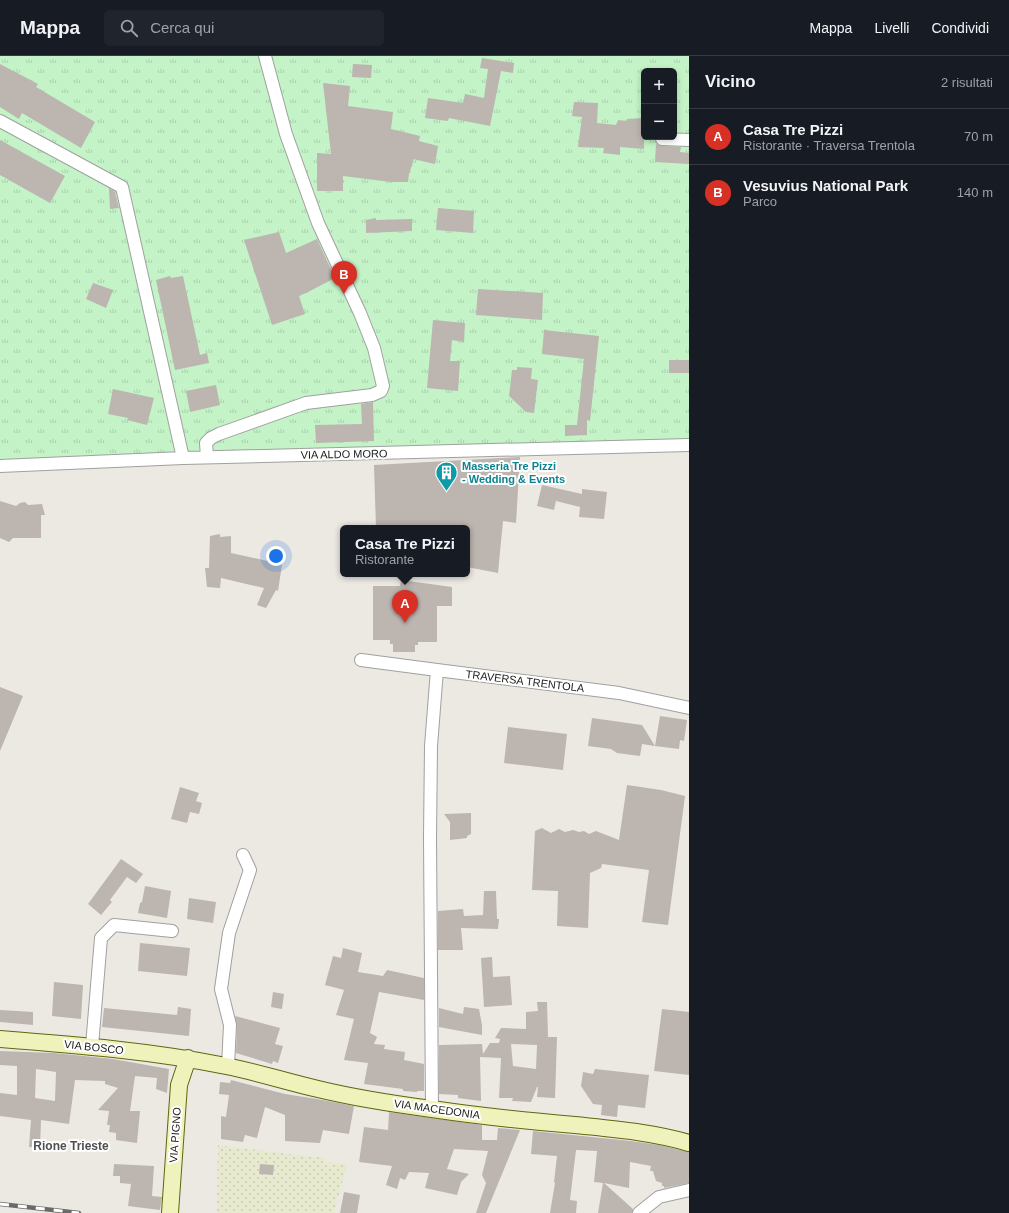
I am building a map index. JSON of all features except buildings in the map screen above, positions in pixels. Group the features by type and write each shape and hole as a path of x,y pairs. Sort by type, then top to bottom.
{"main road":[{"name":"VIA BOSCO","path":"0,1038 92,1046 188,1058"},
{"name":"VIA MACEDONIA","path":"188,1058 228,1066 320,1090 362,1098 488,1116 638,1132 689,1143"},
{"name":"VIA PIGNO","path":"170,1213 179,1085 188,1058"}],"street":[{"path":"207,457 206,443 211,438 219,434 306,403 372,395 381,391 383,386 374,348 360,313 318,223 288,141 264,56"},
{"path":"0,121 122,186 183,458"},
{"path":"677,140 689,140"},
{"name":"VIA ALDO MORO","path":"0,466 207,457 689,445"},
{"name":"TRAVERSA TRENTOLA","path":"361,660 620,693 689,708"},
{"path":"432,1109 430,838 431,746 437,670"},
{"path":"228,1066 230,1024 221,989 229,933 250,870 243,855"},
{"path":"92,1046 101,938 114,925 172,931"},
{"path":"639,1213 659,1197 689,1190"}],"green space":[{"path":"0,56 689,56 689,450 0,468"},
{"path":"218,1145 325,1158 325,1162 347,1164 334,1213 217,1213"}],"railway":[{"path":"0,1204 79,1213"}],"place":[{"name":"Vesuvius National Park","path":"344,294"},
{"name":"Masseria Tre Pizzi - Wedding & Events","path":"447,492"},
{"name":"Casa Tre Pizzi","path":"405,623"}],"district":[{"name":"Rione Trieste","path":"71,1146"}]}
